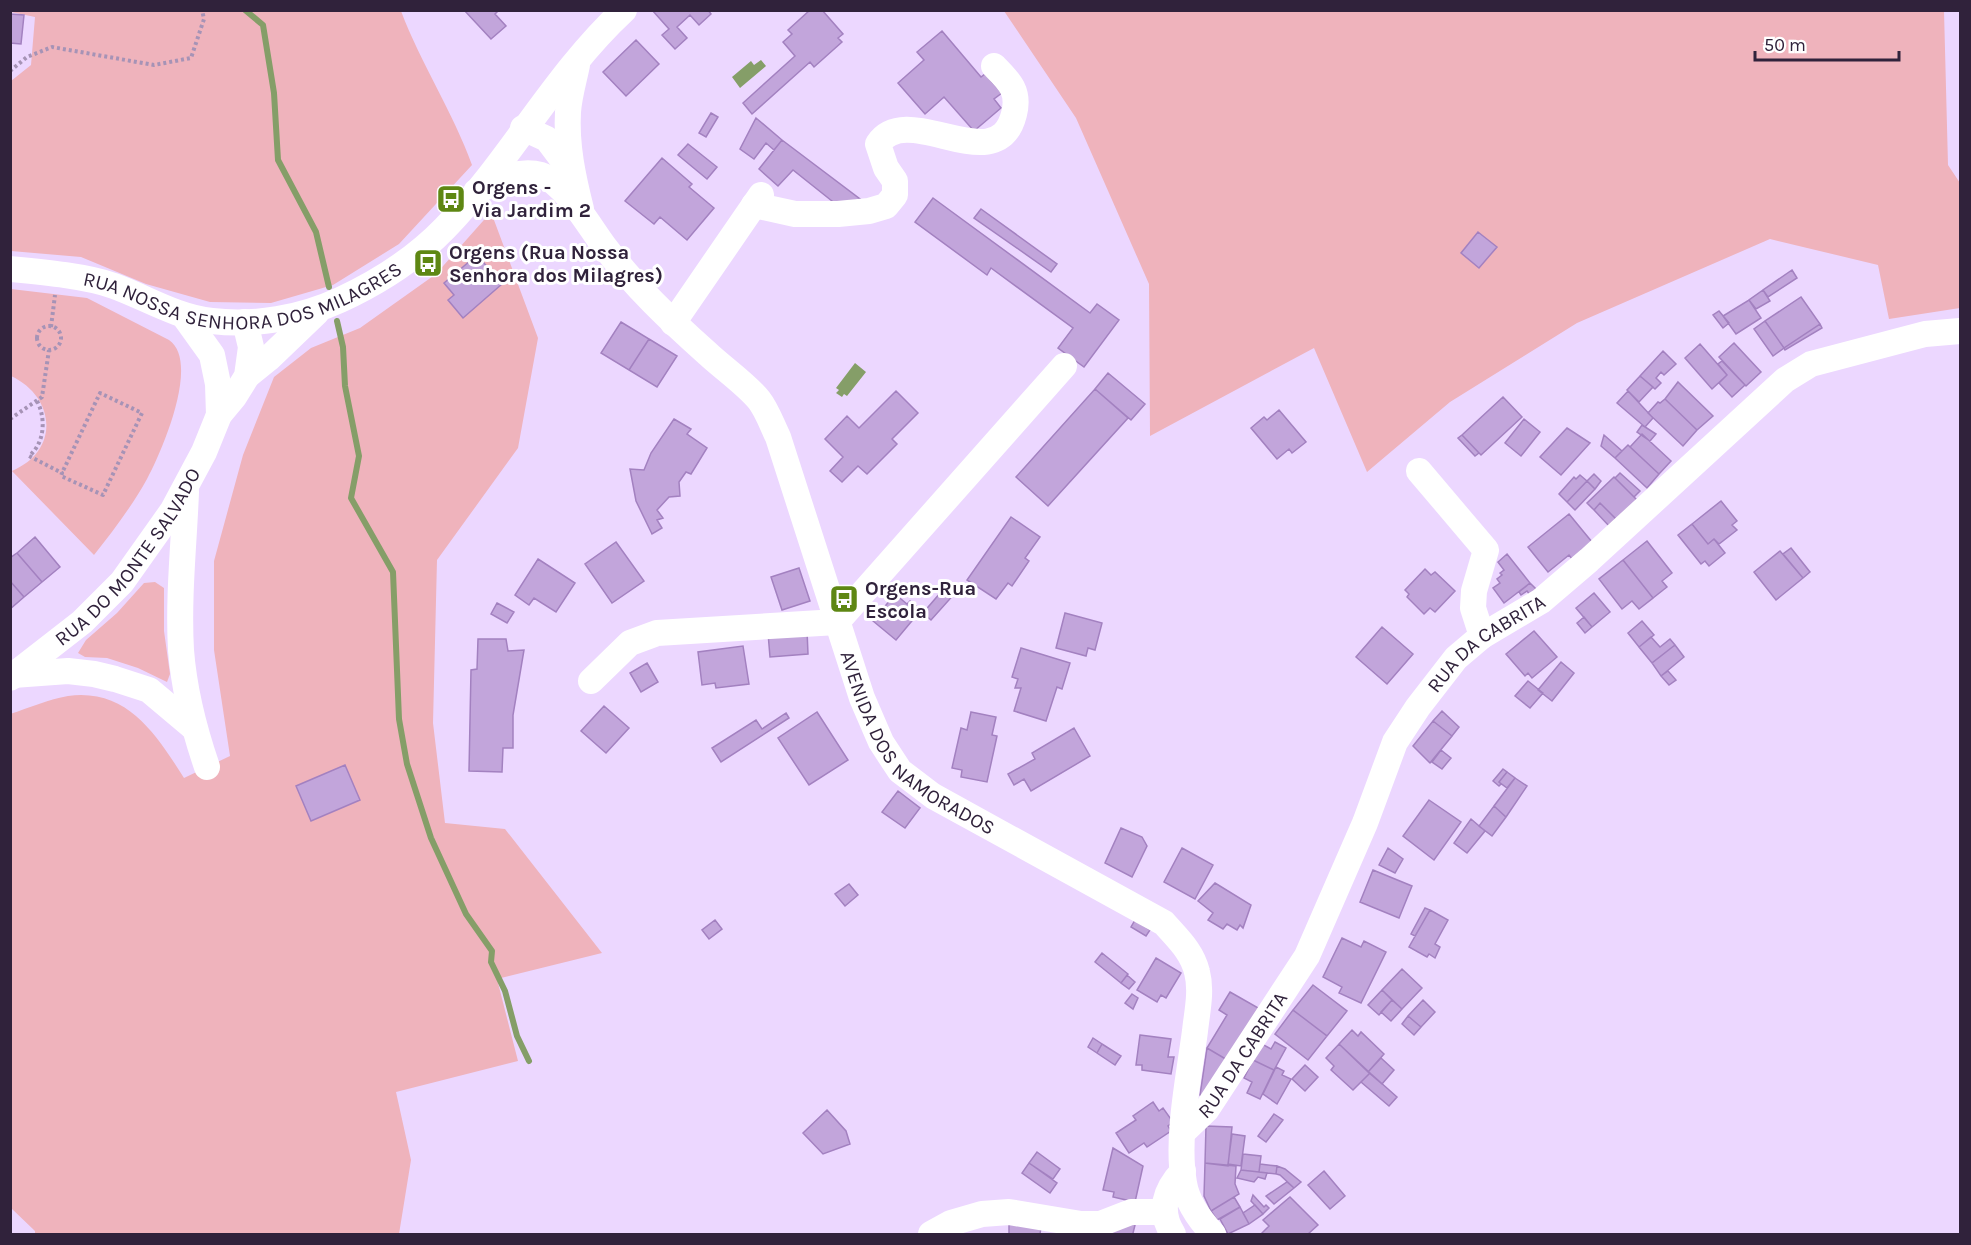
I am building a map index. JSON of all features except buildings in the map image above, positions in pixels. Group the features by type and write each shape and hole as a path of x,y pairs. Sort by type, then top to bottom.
{"street":[{"name":"RUA NOSSA SENHORA DOS MILAGRES","path":"10,269 61,275 112,285 184,316 213,321 245,322 281,319 319,310 366,288 406,262 444,229 476,192 578,60 624,10"},
{"path":"578,60 568,110 568,132 571,172 582,213"},
{"path":"674,323 758,200 795,214 848,213 886,206 895,195 895,181 886,168 878,144 884,135 895,130 913,131 933,133 970,142 987,142 1002,135 1011,125 1017,100 1012,87 994,66"},
{"path":"523,129 547,139 571,172"},
{"path":"523,129 531,155 541,176"},
{"path":"476,192 508,176 524,173 541,176 553,182 582,213"},
{"name":"AVENIDA DOS NAMORADOS","path":"582,213 604,246 637,286 674,323 760,400 778,437 862,698 881,742 900,771 933,796 1164,923 1188,950 1197,972 1199,996 1182,1132 1184,1185 1196,1213 1213,1234"},
{"path":"219,415 247,376 319,310"},
{"path":"184,316 212,355 218,384 219,415"},
{"path":"245,322 251,347 247,376"},
{"path":"218,384 245,322"},
{"name":"RUA DA CABRITA","path":"1182,1132 1207,1109 1307,956 1365,823 1395,742 1418,707 1456,658 1482,636 1540,601 1589,561 1785,380 1811,364 1925,334 1960,331"},
{"path":"591,681 630,643 657,633 837,622 1064,366"},
{"name":"RUA DO MONTE SALVADO","path":"12,677 82,622 122,582 174,510 204,452 219,415"},
{"path":"1419,471 1486,550 1474,591 1473,608 1482,636"},
{"path":"186,486 181,649 194,727 207,767"},
{"path":"12,677 68,671 115,679 149,690 194,727"},
{"path":"931,1234 951,1223 982,1214 1009,1212 1081,1224 1100,1224 1131,1212 1168,1223 1165,1198 1171,1184 1183,1171"}],"path":[{"path":"10,71 27,57 51,47 154,65 191,58 204,19 202,10"},
{"path":"51,327 55,294"},
{"path":"51,327 60,334 61,340 54,349 48,350 38,344 37,337 40,331 51,327"},
{"path":"10,420 42,398 48,350"},
{"path":"37,401 43,419 43,428 36,448 29,456 62,473 61,476 103,495 142,413 100,393 62,473"}],"shaded area":[{"path":"10,11 401,11 472,165 399,244 333,285 271,303 210,302 146,284 81,257 11,251 11,81 31,65 35,17"},
{"path":"1004,11 1944,11 1948,165 1960,183 1960,308 1889,319 1878,265 1770,239 1577,323 1450,402 1367,472 1314,348 1150,436 1149,284 1076,118"},
{"path":"761,60 766,66 740,88 732,77 751,61 754,65"},
{"path":"491,212 538,338 518,448 437,560 433,723 445,823 505,829 602,953 497,979 518,1061 396,1092 411,1160 399,1234 35,1234 35,1231 11,1208 10,714 61,697 89,695 107,699 138,718 151,731 184,778 230,756 214,650 214,561 243,455 274,377 311,348 360,328 436,274"},
{"path":"11,289 87,298 169,340 178,351 181,367 180,387 161,449 135,499 94,555 12,471 28,462 38,451 45,438 46,424 44,410 37,397 26,385 11,376"},
{"path":"855,363 866,372 847,396 844,394 842,397 836,393 839,390 836,388"},
{"path":"155,582 164,588 164,631 170,674 167,682 138,668 107,658 85,657 78,653 86,640 117,613 144,583"}],"waterway":[{"path":"245,10 263,25 274,93 278,160 316,232 329,287"},
{"path":"337,321 343,347 345,386 359,456 351,498 393,572 399,719 407,764 431,838 466,914 492,951 491,962 505,991 517,1036 529,1061"}],"place":[{"name":"Orgens - Via Jardim 2","path":"451,199"},
{"name":"Orgens (Rua Nossa Senhora dos Milagres)","path":"428,263"},
{"name":"Orgens-Rua Escola","path":"844,599"}]}
